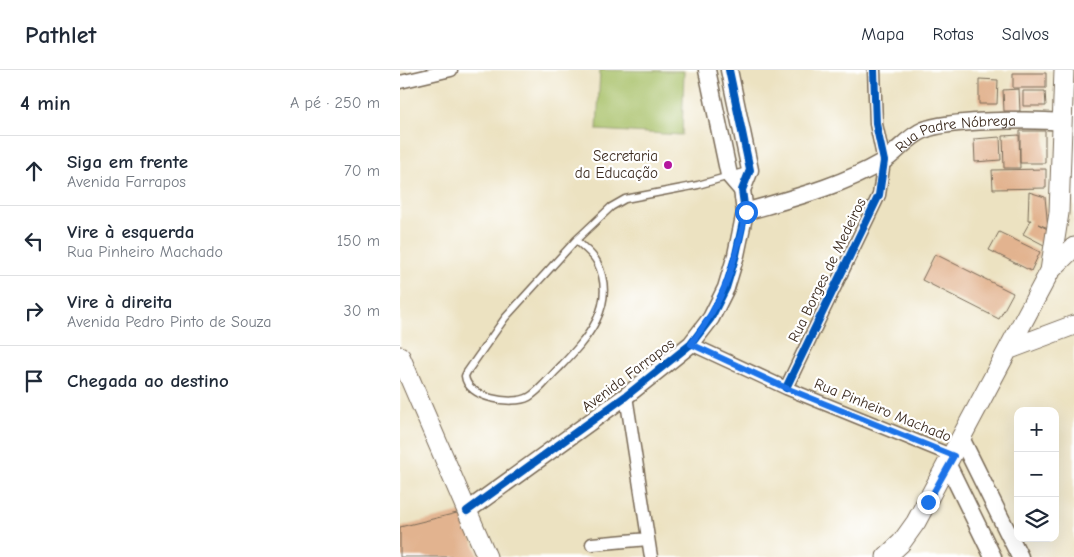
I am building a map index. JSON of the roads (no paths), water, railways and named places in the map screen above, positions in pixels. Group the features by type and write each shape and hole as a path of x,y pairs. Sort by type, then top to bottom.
{"main road":[{"path":"1050,271 1059,213 1064,70"},
{"path":"1070,70 1074,82"},
{"path":"1061,122 1074,172"},
{"path":"886,557 901,543 916,522 955,454 1050,271 1074,247"},
{"path":"1010,349 1074,325"},
{"path":"400,356 486,557"}],"street":[{"path":"400,82 451,70"},
{"path":"706,70 729,175 742,190 750,170 729,70"},
{"path":"874,70 876,124 884,161"},
{"name":"Rua Padre Nóbrega","path":"746,212 832,187 884,161 910,138 925,129 946,125 1014,121 1043,120 1061,122"},
{"name":"Rua Borges de Medeiros","path":"786,388 879,195 884,161"},
{"name":"Avenida Farrapos","path":"467,511 626,396 691,344 711,318 726,288 746,212 742,190"},
{"name":"Rua Pinheiro Machado","path":"691,344 786,388 955,454"},
{"path":"626,396 651,557"},
{"path":"955,454 993,557"},
{"path":"955,454 1020,557"},
{"path":"592,544 648,539"}],"lane":[{"path":"576,240 597,260 602,277 603,300 596,325 578,348 530,397 514,402 491,400 465,381 467,372 504,318 576,240 611,207 625,199 698,185 750,170"}],"place":[{"name":"Secretaria da Educação","path":"668,165"}]}
